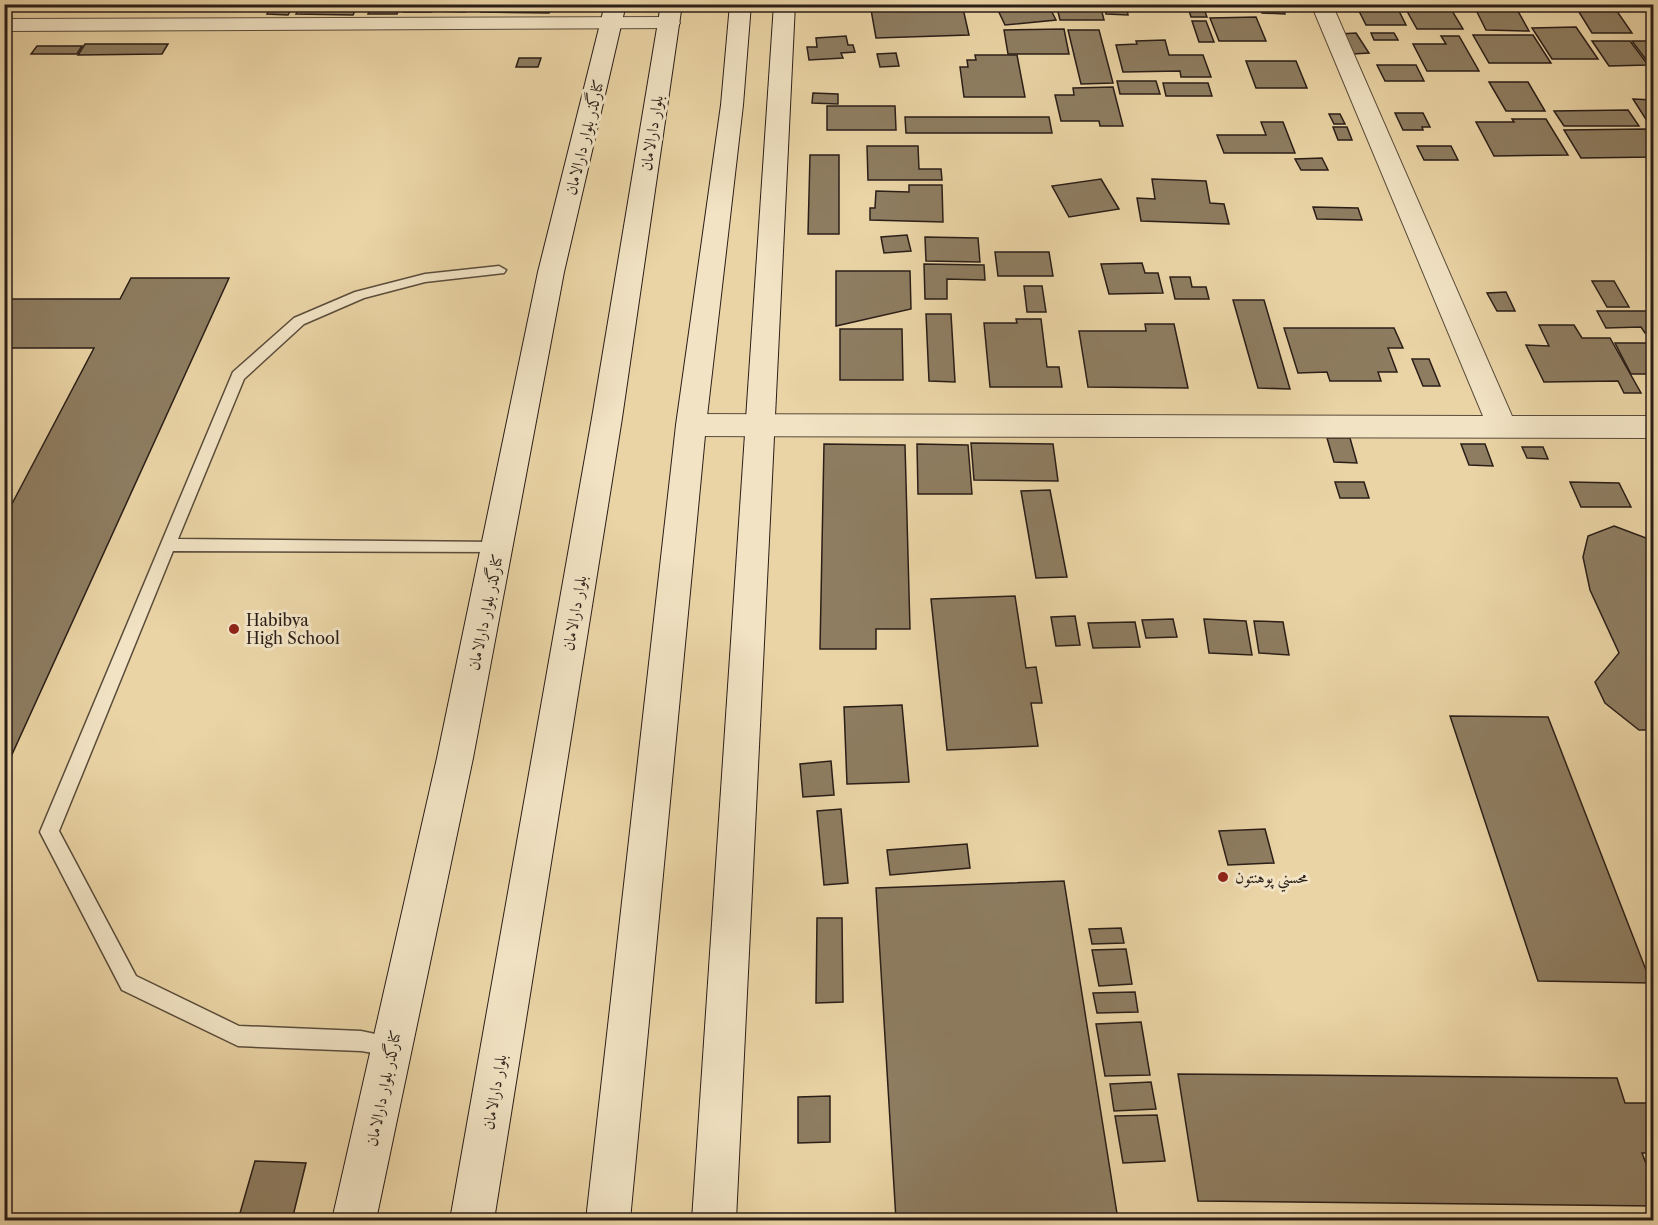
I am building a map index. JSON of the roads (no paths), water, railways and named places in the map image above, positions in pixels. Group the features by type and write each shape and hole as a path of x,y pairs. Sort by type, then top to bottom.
{"street":[{"path":"127,26 140,4"},
{"path":"608,1221 691,425 732,105 741,4"},
{"path":"714,1221 762,425 784,4"},
{"path":"1321,4 1501,424"},
{"name":"کنارگذر بلوار دارالامان","path":"354,1221 498,548 551,272 614,14"},
{"path":"4,25 127,26 670,14"},
{"name":"بلوار دارالامان","path":"472,1221 607,418 670,14"},
{"path":"732,105 779,105"},
{"path":"691,425 1501,424 1653,426"}],"lane":[{"path":"392,1046 361,1041 238,1036 129,983 48,832 238,376 299,321 360,295 425,278 499,270"},
{"path":"168,545 498,548"}],"place":[{"name":"Habibya High School","path":"234,629"},
{"name":"محسني پوهنتون","path":"1223,877"}]}
